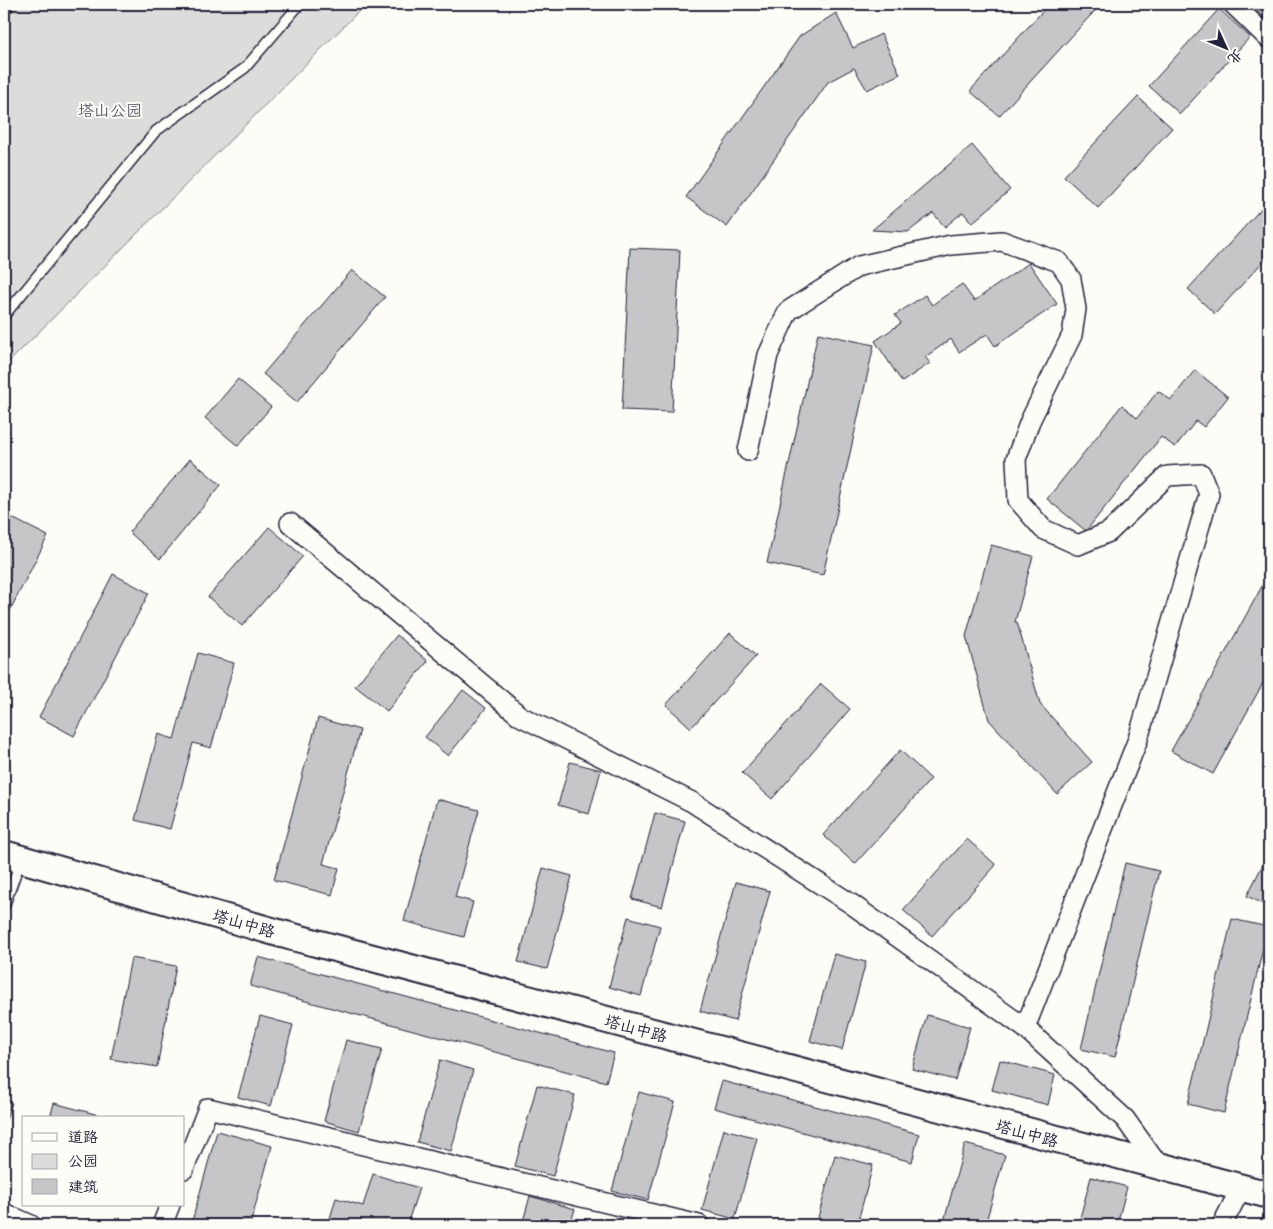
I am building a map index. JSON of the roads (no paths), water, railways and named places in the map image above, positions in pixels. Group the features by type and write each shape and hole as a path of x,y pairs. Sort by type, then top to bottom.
{"street":[{"path":"1233,4 1269,38"},
{"path":"748,451 768,355 788,311 859,266 951,245 1002,241 1059,262 1070,279 1076,309 1072,335 1030,421 1016,459 1018,500 1043,529 1078,545 1110,532 1167,476 1200,474 1209,494 1138,740 1025,1028"},
{"path":"290,523 520,716 692,802 850,903 1025,1028 1125,1119 1160,1168"},
{"name":"塔山中路","path":"12,857 282,934 1160,1168 1269,1195"},
{"path":"185,1166 208,1108 699,1225"},
{"path":"1222,1225 1241,1188"},
{"path":"162,1225 170,1206"},
{"path":"4,1213 32,1225"}],"lane":[{"path":"4,316 156,131 245,68 300,4"},
{"path":"4,907 12,857"}],"park label":[{"name":"塔山公园","path":"110,110"}]}
